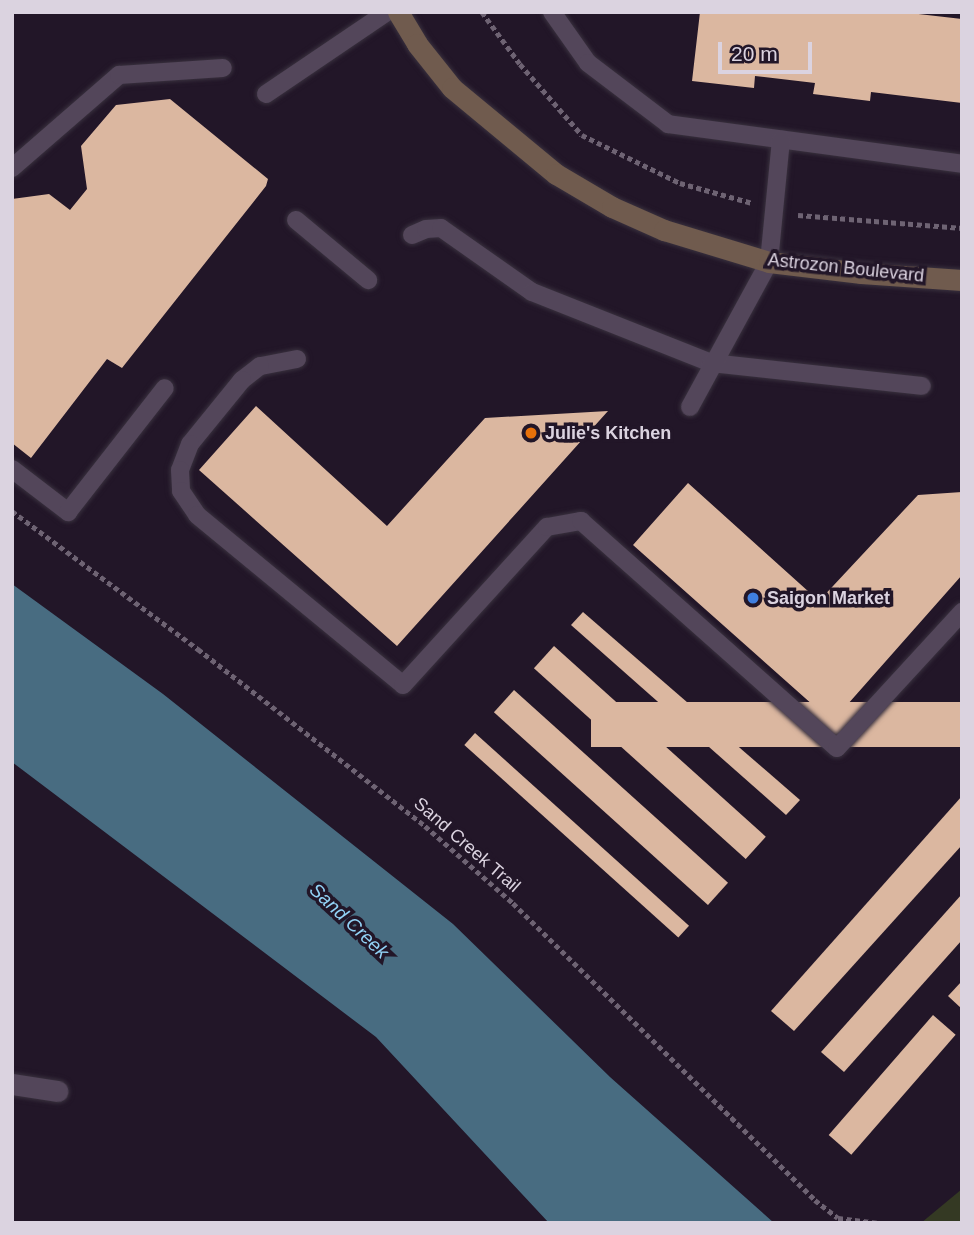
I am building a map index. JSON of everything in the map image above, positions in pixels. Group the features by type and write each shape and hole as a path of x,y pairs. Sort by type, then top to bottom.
{"main road":[{"name":"Astrozon Boulevard","path":"398,12 417,44 452,88 556,174 612,207 664,230 769,262 861,273 962,280"}],"street":[{"path":"12,1084 57,1091"}],"lane":[{"path":"266,94 387,12"},
{"path":"552,12 587,64 668,124 962,164"},
{"path":"12,168 119,75 223,68"},
{"path":"690,407 711,363 769,262 780,140"},
{"path":"296,220 368,280"},
{"path":"412,235 426,229 441,228 532,292 711,363 922,386"},
{"path":"297,359 260,366 242,380 190,444 180,470 181,491 197,514 403,685 547,527 581,521 837,748 962,612"},
{"path":"12,469 68,512 165,388"}],"path":[{"path":"482,12 520,64 582,135 680,184 802,216 962,228"},
{"name":"Sand Creek Trail","path":"12,512 198,649 425,826 513,903 815,1200 838,1218 877,1223"}],"green space":[{"path":"962,1189 962,1223 921,1223"}],"water":[{"name":"Sand Creek","path":"12,584 163,694 453,924 610,1077 774,1223 549,1223 376,1037 12,762"}],"building":[{"path":"700,12 901,12 962,19 962,103 871,92 870,101 813,94 815,83 755,76 754,88 692,81"},
{"path":"170,99 268,179 266,186 122,368 107,359 31,458 12,443 12,199 49,194 70,210 87,189 81,146 116,105"},
{"path":"256,406 387,526 485,418 608,411 397,646 199,470"},
{"path":"688,483 819,601 918,495 962,492 962,575 832,722 633,545"},
{"path":"583,612 800,800 786,815 571,625"},
{"path":"554,646 766,837 746,859 534,668"},
{"path":"514,690 728,883 708,905 494,712"},
{"path":"591,702 962,702 962,747 591,747"},
{"path":"475,733 689,926 678,938 464,745"},
{"path":"962,796 962,845 794,1031 771,1011"},
{"path":"962,894 962,940 844,1072 821,1052"},
{"path":"962,981 962,1009 948,996"},
{"path":"933,1015 956,1035 851,1155 829,1135"}],"place":[{"name":"Julie's Kitchen","path":"531,433"},
{"name":"Saigon Market","path":"753,598"}]}
